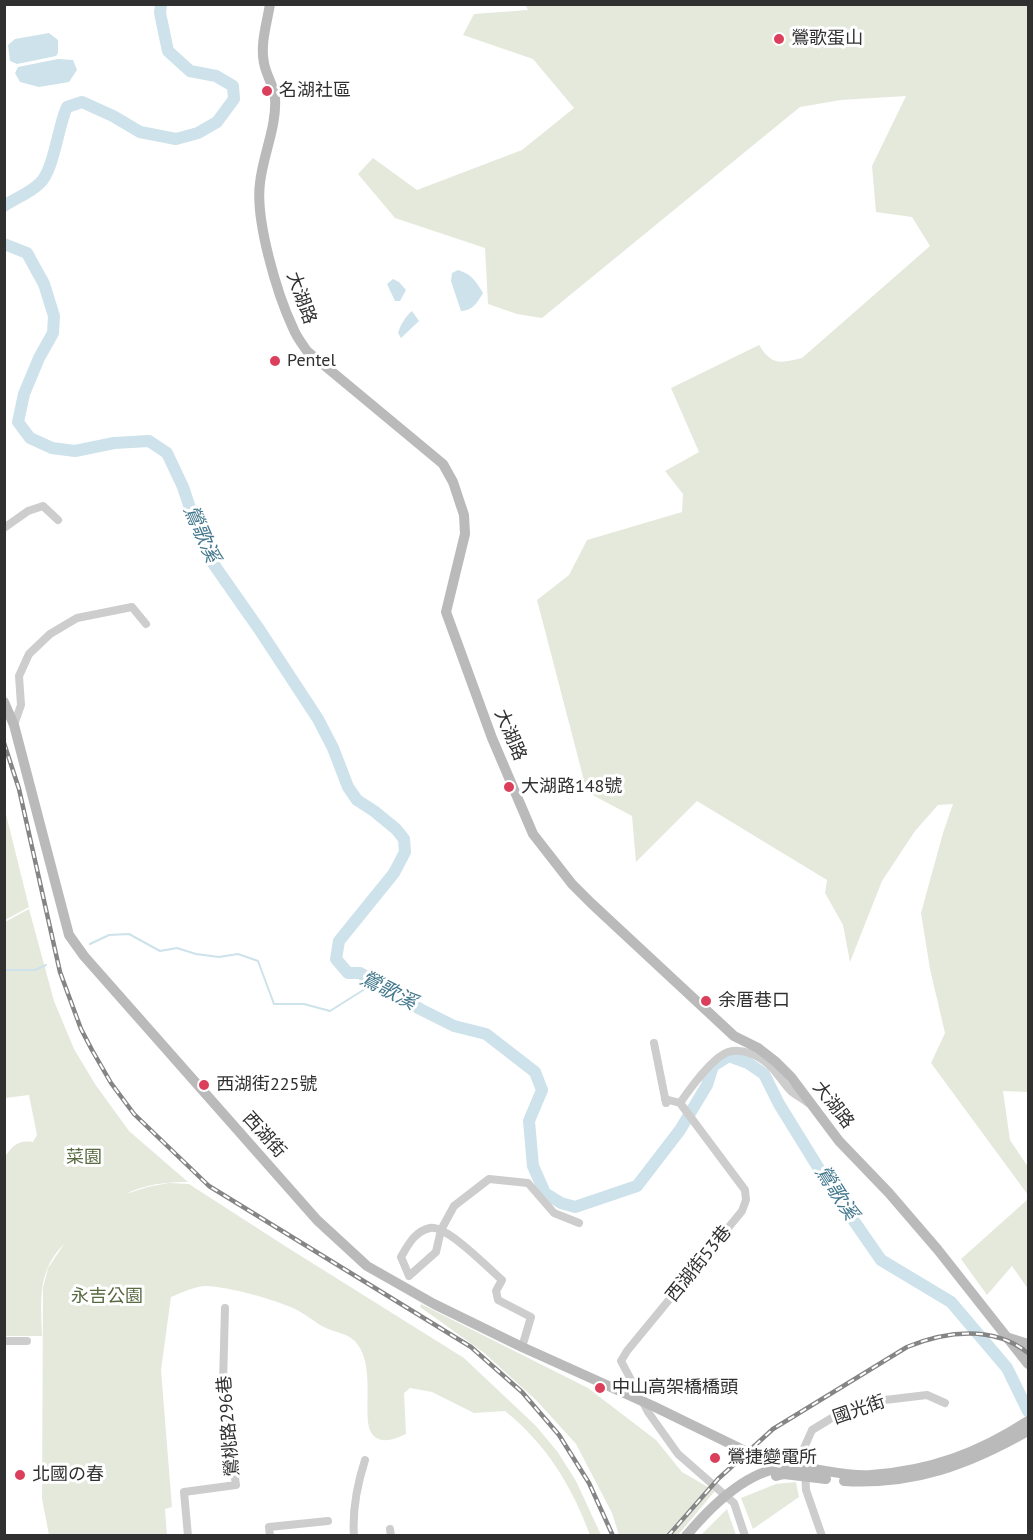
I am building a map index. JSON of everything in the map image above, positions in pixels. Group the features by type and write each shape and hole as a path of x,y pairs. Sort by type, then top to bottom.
{"street":[{"name":"大湖路","path":"270,4 263,51 265,66 275,97 272,129 260,183 259,202 261,224 287,315 307,351 443,464 453,482 464,515 465,534 446,612 492,738 533,834 572,884 609,921 734,1036 758,1048 791,1077 839,1141 889,1193 1029,1364"},
{"path":"4,528 28,511 44,506 58,520"},
{"path":"14,725 21,705 19,676 29,654 50,634 77,618 132,607 146,624"},
{"name":"西湖街","path":"4,702 14,725 69,935 84,956 317,1220 367,1266 434,1304 648,1404 782,1471"},
{"path":"654,1043 666,1102 680,1103 709,1067 728,1052 740,1051 753,1054 769,1065 792,1092 812,1105"},
{"name":"西湖街53巷","path":"648,1404 621,1361 742,1211 746,1200 745,1190 680,1103"},
{"path":"522,1347 531,1317 498,1300 496,1291 502,1280 441,1230 430,1228 412,1238 401,1257 409,1276 436,1252 441,1230 454,1206 489,1179 528,1183 554,1213 579,1223"},
{"name":"鶯桃路296巷","path":"188,1536 184,1492 234,1486 236,1482 223,1383 225,1308"},
{"path":"1006,1337 1029,1344"},
{"path":"4,1341 27,1341"},
{"name":"國光街","path":"822,1536 806,1490 804,1448 812,1430 840,1413 885,1400 927,1395 945,1403"},
{"path":"648,1404 678,1454 734,1503 745,1536"},
{"path":"686,1536 709,1509 729,1492 751,1479 794,1467 860,1475 912,1470 956,1458 999,1440 1029,1421"},
{"path":"695,1536 714,1513 734,1495 782,1471 868,1483 913,1478 959,1466 1026,1433"},
{"path":"354,1536 356,1487 365,1460"},
{"path":"270,1536 269,1527 328,1521"}],"green space":[{"path":"525,4 1028,5 1028,1092 1003,1091 1010,1140 1028,1167 1028,1195 931,1063 945,1033 930,969 921,913 953,804 938,805 915,831 882,881 850,962 843,925 825,893 827,880 697,801 636,862 632,816 587,792 537,600 569,575 587,540 682,512 683,494 665,471 699,452 671,388 759,345 773,360 782,362 802,358 930,246 912,217 876,212 872,166 906,96 841,100 800,107 542,318 517,314 488,304 485,248 395,218 358,174 373,158 417,190 522,150 574,108 533,59 463,35 474,14 528,10"},
{"path":"4,806 29,907 5,920 4,920"},
{"name":"永吉公園","path":"29,909 54,1001 74,1049 95,1084 129,1131 188,1182 172,1182 156,1184 126,1194 169,1183 189,1184 464,1358 535,1425 557,1451 576,1481 601,1535 590,1535 575,1500 556,1467 533,1437 505,1411 474,1413 432,1392 410,1388 404,1393 406,1434 393,1439 380,1439 372,1434 369,1427 366,1367 363,1355 355,1341 322,1326 286,1305 239,1291 202,1286 171,1297 161,1370 172,1507 165,1509 167,1535 49,1535 42,1499 43,1288 48,1268 64,1244 49,1265 45,1276 42,1287 42,1336 4,1336 5,1157 16,1145 33,1142 37,1135 29,1095 5,1098 5,922"},
{"path":"1028,1199 1028,1289 1012,1266 987,1295 961,1259"},
{"path":"421,1304 588,1388 656,1440 682,1472 715,1491 678,1535 619,1535 612,1513 576,1444 536,1400 483,1352 420,1307"},
{"path":"796,1482 799,1497 753,1529 741,1498 776,1484"},
{"path":"727,1509 736,1535 701,1535"}],"water":[{"path":"49,33 58,40 56,56 17,64 10,61 8,45 15,39"},
{"path":"58,59 73,60 77,70 69,82 39,87 20,82 15,73 18,67"},
{"path":"458,270 473,278 483,293 474,305 465,311 461,311 451,281 452,273"},
{"path":"393,279 406,290 400,301 395,301 387,284"},
{"path":"412,311 419,321 401,338 399,330 405,318"}],"waterway":[{"name":"鶯歌溪","path":"4,206 32,190 45,177 67,107 82,102 113,116 140,132 176,139 198,133 217,122 234,99 233,86 216,76 190,71 168,51 160,13 161,4"},
{"name":"鶯歌溪","path":"4,244 27,253 44,284 54,316 53,333 39,358 24,394 18,422 30,438 52,448 75,451 114,443 149,441 167,453 183,487 199,535 210,559 318,719 333,748 348,787 357,800 396,829 404,839 405,852 394,873 339,941 336,959 348,973 360,973 420,1009 454,1026 486,1034 535,1072 542,1090 529,1121 533,1166 545,1193 561,1203 575,1207 637,1186 680,1130 707,1085 713,1066 729,1056 748,1063 764,1074 779,1104 829,1185 881,1260 951,1302 1007,1368 1028,1411"},
{"path":"90,944 109,935 129,934 160,951 177,948 196,954 219,957 238,954 258,961 274,1004 304,1004 330,1011 376,982"},
{"path":"4,970 35,970 46,965"}],"railway":[{"path":"4,743 19,789 60,972 81,1029 111,1083 134,1114 209,1186 471,1347 522,1392 559,1435 589,1483 613,1536"},
{"path":"668,1536 718,1479 773,1429 907,1347 937,1337 969,1334 1000,1338 1028,1353"}],"place":[{"name":"鶯歌蛋山","path":"779,39"},
{"name":"名湖社區","path":"267,91"},
{"name":"Pentel","path":"275,361"},
{"name":"大湖路148號","path":"509,787"},
{"name":"余厝巷口","path":"706,1001"},
{"name":"西湖街225號","path":"204,1085"},
{"name":"中山高架橋橋頭","path":"600,1388"},
{"name":"鶯捷變電所","path":"715,1458"},
{"name":"北國の春","path":"20,1475"}],"park label":[{"name":"菜園","path":"84,1158"}]}
